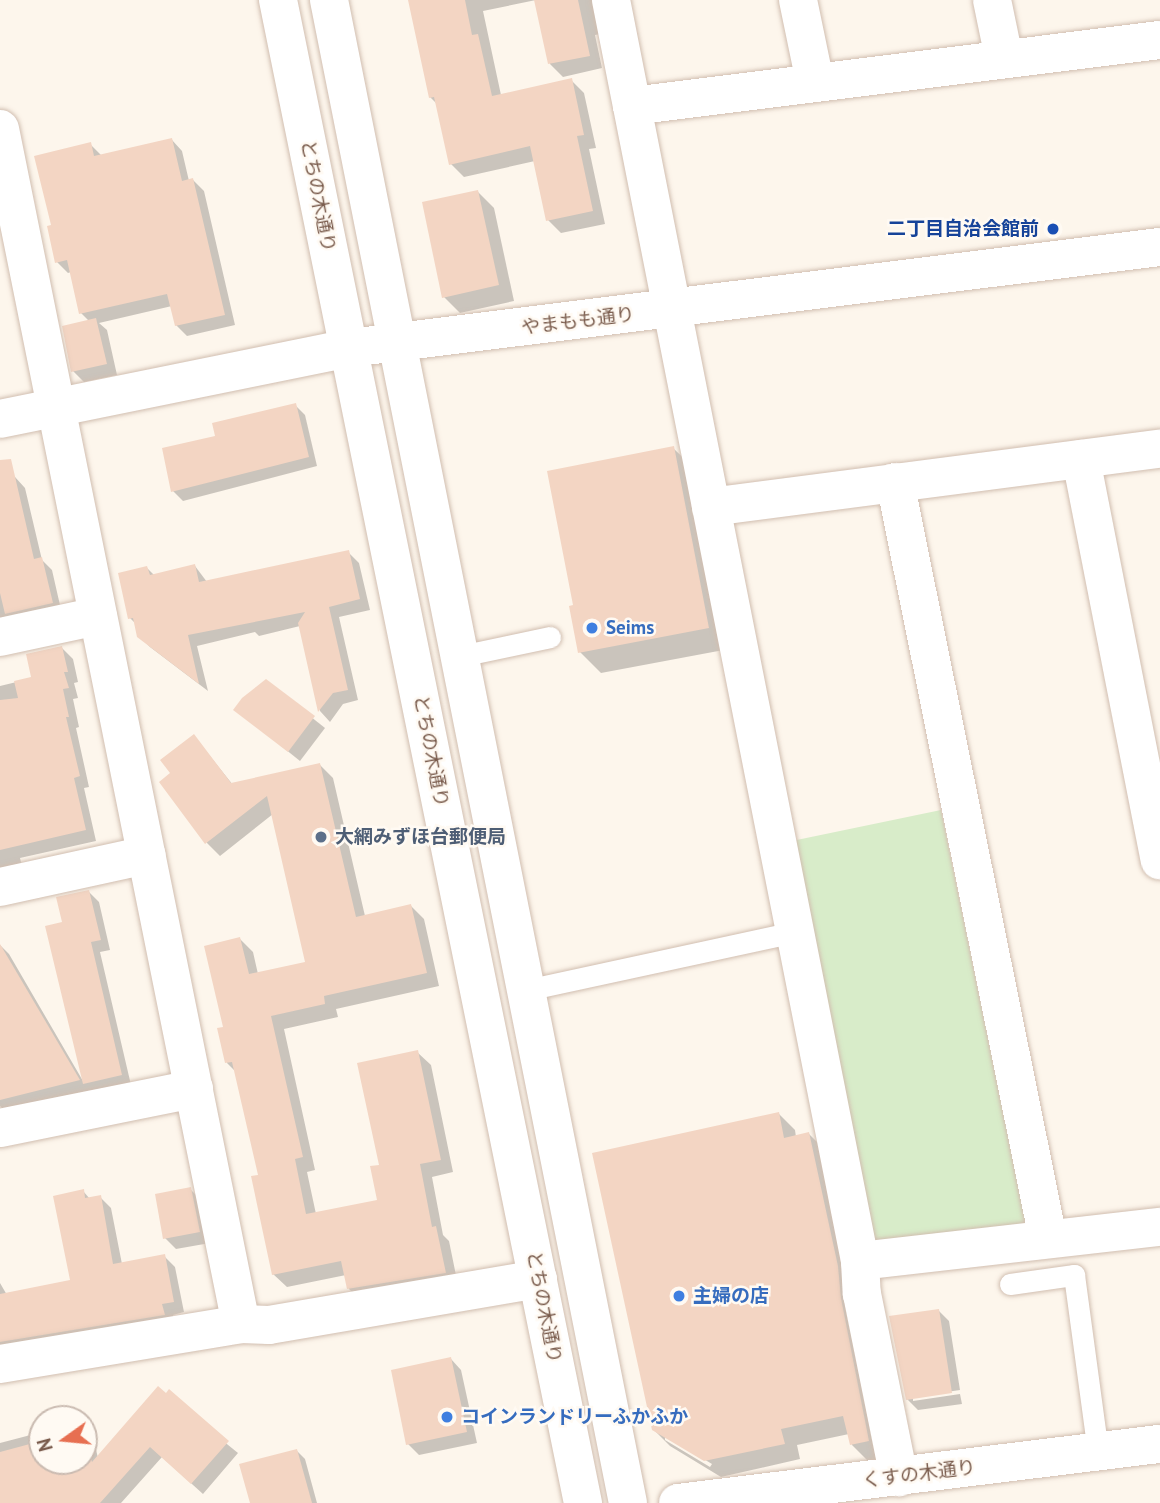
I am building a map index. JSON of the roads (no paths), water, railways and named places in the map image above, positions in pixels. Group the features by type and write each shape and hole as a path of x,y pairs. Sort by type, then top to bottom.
{"street":[{"name":"とちの木通り","path":"278,0 583,1503"},
{"path":"329,0 628,1503"},
{"path":"611,0 670,310 860,1261 862,1294 899,1477"},
{"path":"798,0 815,82"},
{"path":"992,0 1004,58"},
{"path":"632,106 1160,40"},
{"path":"0,129 8,214 54,407 98,616 241,1324"},
{"name":"やまもも通り","path":"0,419 350,348 1160,247"},
{"path":"711,508 1160,449"},
{"path":"1081,459 1160,860"},
{"path":"895,482 1048,1239"},
{"path":"0,637 98,616"},
{"path":"0,887 147,855"},
{"path":"0,1128 194,1089"},
{"path":"860,1261 1160,1227"},
{"path":"0,1364 241,1324 269,1325 538,1279"},
{"name":"くすの木通り","path":"678,1503 1160,1444"}],"lane":[{"path":"460,656 550,637"},
{"path":"526,990 794,932"},
{"path":"1010,1284 1074,1275 1098,1452"}],"place":[{"name":"二丁目自治会館前","path":"1053,229"},
{"name":"Seims","path":"592,628"},
{"name":"大網みずほ台郵便局","path":"321,837"},
{"name":"主婦の店","path":"679,1296"},
{"name":"コインランドリーふかふか","path":"447,1417"}]}
